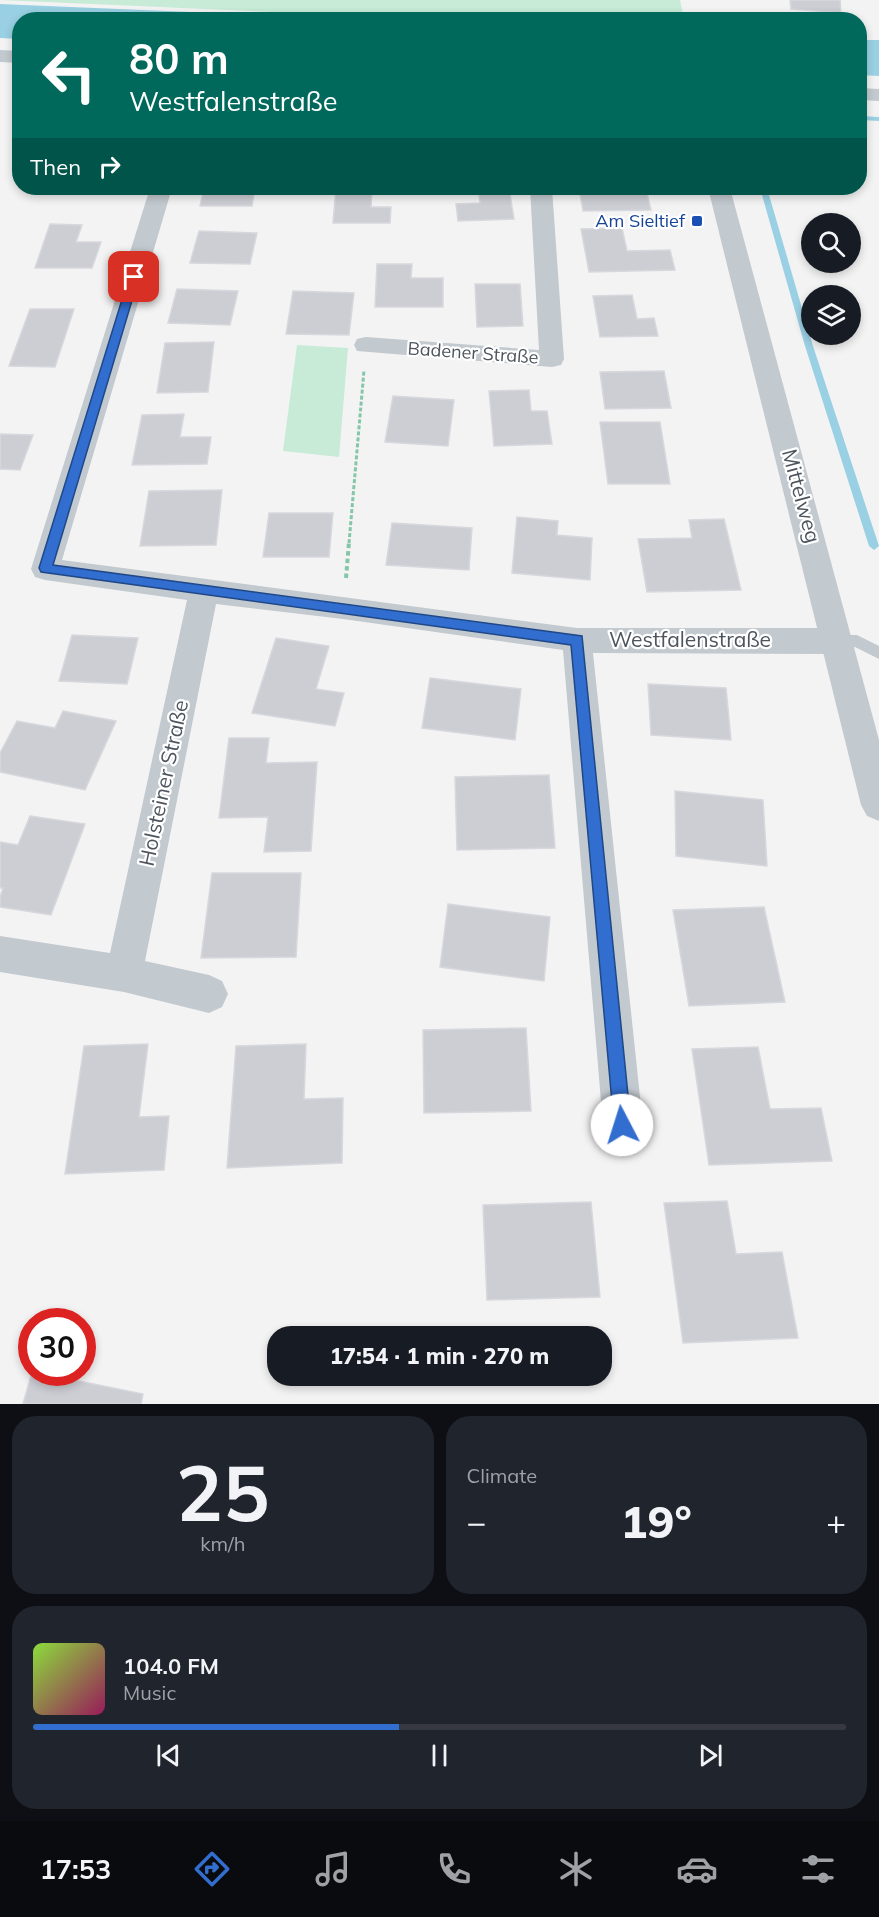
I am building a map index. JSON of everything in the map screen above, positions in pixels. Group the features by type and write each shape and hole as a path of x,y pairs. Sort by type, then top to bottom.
{"street":[{"name":"Westfalenstraße","path":"159,195 45,568 577,640 838,641"},
{"name":"Badener Straße","path":"366,345 552,359 541,195"},
{"name":"Mittelweg","path":"721,195 879,805"},
{"name":"Holsteiner Straße","path":"124,974 204,591"},
{"path":"577,640 622,1125"},
{"path":"0,954 124,974 210,994"}],"lane":[{"path":"838,641 857,641 879,653"}],"path":[{"path":"343,607 366,345"}],"green space":[{"path":"0,0 680,0 683,12 272,12"},
{"path":"297,345 348,348 339,457 283,451"}],"water":[{"path":"0,4 191,12 12,12 12,39 0,38"},
{"path":"867,40 879,40 879,76 867,75"}],"building":[{"path":"790,0 840,0 841,12 828,12 791,9"},
{"path":"202,195 254,195 252,206 200,206"},
{"path":"335,195 372,195 371,207 391,207 390,223 333,223"},
{"path":"479,195 510,195 514,219 458,221 456,204 480,203"},
{"path":"580,195 647,195 651,210 583,211"},
{"path":"50,224 82,225 76,242 101,242 92,268 35,268"},
{"path":"622,228 627,251 670,250 675,270 589,272 581,229"},
{"path":"199,231 257,233 250,264 190,263"},
{"path":"377,264 412,264 411,278 443,278 443,307 375,307"},
{"path":"475,284 520,284 523,326 477,327"},
{"path":"177,289 238,291 230,325 168,323"},
{"path":"293,291 354,293 349,335 286,334"},
{"path":"632,295 637,319 654,318 658,336 600,337 593,296"},
{"path":"30,309 74,309 55,367 9,366"},
{"path":"214,342 208,392 157,393 165,343"},
{"path":"664,371 671,408 605,409 600,372"},
{"path":"529,390 531,411 547,411 552,444 494,446 489,391"},
{"path":"393,396 454,400 448,446 385,442"},
{"path":"184,414 180,437 211,437 207,464 132,465 142,415"},
{"path":"600,422 660,422 670,484 608,484"},
{"path":"0,434 33,435 20,470 0,469"},
{"path":"222,490 216,545 140,546 149,491"},
{"path":"269,513 333,513 329,557 263,557"},
{"path":"517,517 558,521 557,535 592,538 590,580 512,573"},
{"path":"724,519 741,590 647,592 638,539 692,538 689,520"},
{"path":"392,523 472,528 469,570 386,565"},
{"path":"72,635 138,638 127,684 59,681"},
{"path":"276,638 329,646 316,689 344,693 335,726 252,713"},
{"path":"430,678 521,689 515,740 422,728"},
{"path":"648,684 726,688 731,740 651,735"},
{"path":"63,711 116,721 85,790 0,772 0,753 17,721 55,728"},
{"path":"229,738 269,738 266,763 317,762 311,851 264,852 268,817 219,818"},
{"path":"549,775 555,848 457,850 455,777"},
{"path":"675,791 763,800 767,866 676,856"},
{"path":"30,816 85,824 51,915 0,907 3,888 0,888 0,842 18,845"},
{"path":"212,873 301,873 296,957 201,958"},
{"path":"448,904 550,917 544,981 440,967"},
{"path":"764,907 785,1002 689,1006 673,910"},
{"path":"526,1028 531,1111 424,1113 423,1030"},
{"path":"148,1044 139,1117 169,1116 164,1170 65,1174 84,1046"},
{"path":"306,1044 304,1099 343,1098 342,1163 227,1168 236,1046"},
{"path":"758,1047 770,1109 821,1108 832,1161 709,1165 692,1049"},
{"path":"727,1201 736,1254 782,1252 798,1338 683,1343 664,1203"},
{"path":"591,1202 600,1297 487,1300 483,1205"},
{"path":"96,1384 143,1394 141,1404 23,1404 28,1386"}],"waterway":[{"path":"867,118 879,119"},
{"path":"765,195 809,346 874,546"}],"place":[{"name":"Am Sieltief","path":"697,221"}],"route":[{"path":"134,277 45,568 577,640 622,1125"}]}
